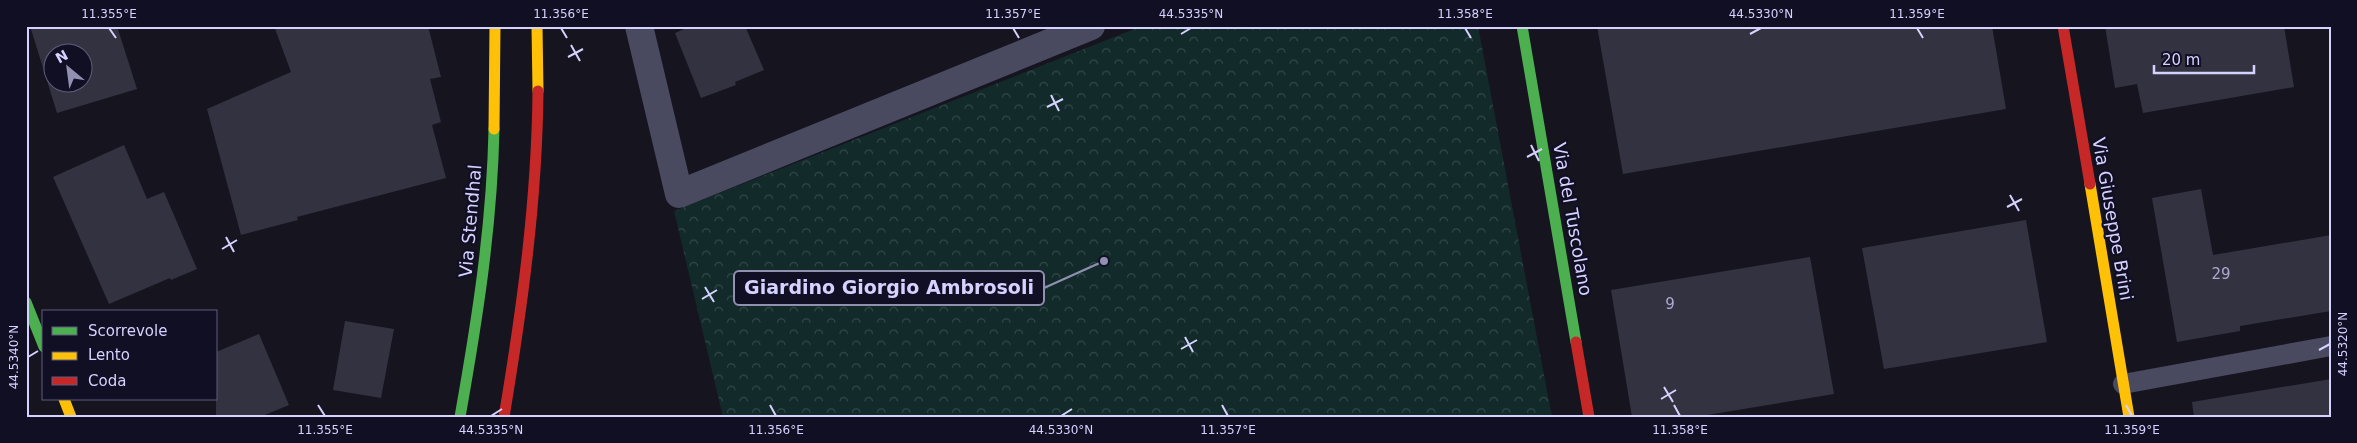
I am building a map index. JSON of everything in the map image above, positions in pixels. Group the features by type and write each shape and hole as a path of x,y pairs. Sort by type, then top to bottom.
{"street":[{"name":"Via Stendhal","path":"460,417 489,234 495,124 494,26"},
{"path":"504,417 521,312 534,210 538,127 538,26"},
{"path":"640,26 679,194 1091,26"},
{"name":"Via del Tuscolano","path":"1522,26 1589,417"},
{"name":"Via Giuseppe Brini","path":"2063,26 2129,417"},
{"path":"26,302 42,342"},
{"path":"64,400 71,417"}],"lane":[{"path":"2123,384 2331,346"}],"green space":[{"path":"1142,26 1478,26 1552,417 723,417 674,211"}],"building":[{"path":"30,26 117,26 137,89 57,113 50,92 92,92 92,42 42,42 42,65"},
{"path":"274,26 428,26 441,77 430,79 441,122 432,125 446,178 297,217 298,220 241,235 207,109 291,72"},
{"path":"691,26 745,26 764,70 735,82 736,85 701,98 675,33"},
{"path":"1597,26 1992,26 2006,109 1623,174"},
{"path":"2105,26 2284,26 2294,87 2143,113 2137,84 2115,88"},
{"path":"124,145 147,199 164,192 197,269 171,280 170,278 109,304 53,177"},
{"path":"2201,189 2213,255 2331,235 2331,311 2240,326 2240,331 2177,342 2152,198"},
{"path":"2026,220 2047,342 1884,369 1862,248"},
{"path":"1810,257 1834,394 1695,417 1632,417 1611,290"},
{"path":"345,321 394,329 381,398 333,390"},
{"path":"259,334 289,405 260,417 216,417 218,351"},
{"path":"2331,379 2331,417 2194,417 2192,402"}],"traffic: fast":[{"path":"1522,26 1576,342"},
{"path":"460,417 483,274 493,166 494,129"},
{"path":"26,302 42,342"}],"traffic: slow":[{"path":"494,129 495,26"},
{"path":"537,26 538,91"},
{"path":"2090,184 2129,417"},
{"path":"64,400 71,417"}],"traffic: jam":[{"path":"2063,26 2090,184"},
{"path":"504,417 517,336 532,214 538,91"},
{"path":"1576,342 1589,417"}],"place":[{"name":"Giardino Giorgio Ambrosoli","path":"1104,261"}]}
